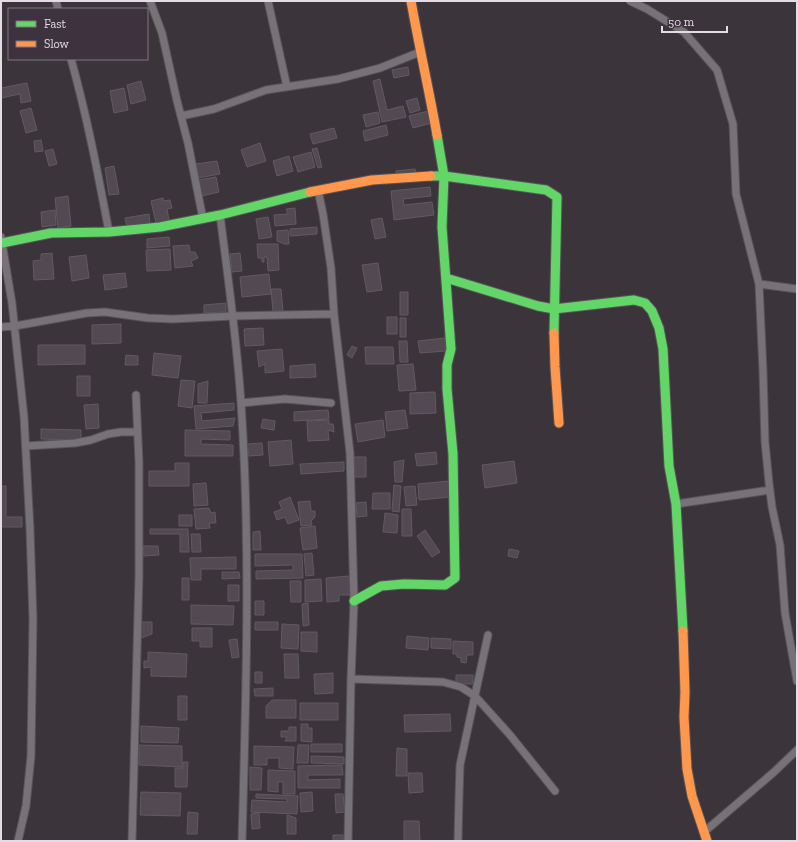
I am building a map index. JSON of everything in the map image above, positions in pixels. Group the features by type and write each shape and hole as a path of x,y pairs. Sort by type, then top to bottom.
{"street":[{"path":"150,1 162,33 188,143 203,219"},
{"path":"268,1 287,87"},
{"path":"354,601 381,586 404,584 445,585 455,578 453,454 447,389 447,365 451,349 442,227 444,176 411,1"},
{"path":"630,1 647,9 684,32 718,70 733,124 736,194 759,284 765,442 770,490 780,546 785,612 797,681"},
{"path":"181,116 214,110 266,90 338,79 380,68 420,52"},
{"path":"71,60 94,153 109,232"},
{"path":"18,841 26,806 31,756 32,619 30,529 24,416 12,303 3,260 2,240 51,233 109,232 160,227 203,219 318,190 372,180 444,176 546,190 557,197 554,309 556,394 559,423"},
{"path":"318,190 331,268 334,314 350,453 354,601 348,841"},
{"path":"220,215 233,316 241,403 245,472 246,691 242,841"},
{"path":"446,278 538,306 554,309 634,300 644,303 652,311 659,328 663,349 669,466 676,504 684,659 684,717 687,769 692,796 706,837 797,750"},
{"path":"759,284 797,289"},
{"path":"1,327 87,313 105,312 148,318 173,319 334,314"},
{"path":"132,841 139,575 139,463 136,395"},
{"path":"241,403 285,399 331,403"},
{"path":"26,446 75,443 91,440 108,434 138,432"},
{"path":"676,504 770,490"},
{"path":"458,841 460,765 488,635"},
{"path":"351,679 443,682 461,687 475,696 510,735 555,791"}],"building":[{"path":"408,67 409,75 394,78 392,70"},
{"path":"380,79 387,110 403,106 406,117 382,122 373,81"},
{"path":"141,81 146,100 131,104 127,85"},
{"path":"27,83 31,101 21,103 20,94 1,98 1,88"},
{"path":"124,88 128,110 114,113 110,91"},
{"path":"417,98 420,110 410,113 406,101"},
{"path":"31,108 37,130 26,133 20,111"},
{"path":"428,111 432,123 413,128 409,116"},
{"path":"378,112 380,123 366,127 363,115"},
{"path":"386,125 388,135 365,141 363,131"},
{"path":"334,128 337,138 313,144 310,134"},
{"path":"41,140 43,151 35,152 34,141"},
{"path":"260,143 266,161 247,167 241,150"},
{"path":"317,148 322,167 318,168 312,149"},
{"path":"53,149 57,164 49,166 45,151"},
{"path":"311,152 315,167 298,172 293,157"},
{"path":"289,156 293,171 277,176 273,161"},
{"path":"217,161 220,174 198,178 196,164"},
{"path":"114,166 119,194 109,195 105,168"},
{"path":"415,169 416,173 396,176 396,171"},
{"path":"216,177 219,192 202,196 199,180"},
{"path":"430,187 431,196 403,199 404,205 432,202 434,215 394,220 391,191"},
{"path":"68,196 71,226 58,228 55,198"},
{"path":"163,198 164,201 170,200 172,208 167,209 169,220 156,223 151,201"},
{"path":"295,208 296,224 275,226 274,215 288,214 286,209"},
{"path":"55,210 56,225 42,227 41,212"},
{"path":"149,214 150,223 127,227 125,218"},
{"path":"268,217 272,237 259,239 256,219"},
{"path":"382,218 386,237 375,239 371,220"},
{"path":"317,227 317,234 290,236 290,229"},
{"path":"288,230 289,244 284,244 277,241 277,231"},
{"path":"169,237 170,246 147,248 147,239"},
{"path":"257,244 278,244 279,270 268,271 267,257 264,257 264,262 262,262 262,258 258,258"},
{"path":"189,245 190,252 195,252 198,258 191,261 193,266 175,268 173,246"},
{"path":"170,249 171,270 147,271 146,250"},
{"path":"52,253 54,279 34,280 33,261 41,260 41,254"},
{"path":"240,253 242,271 232,272 230,254"},
{"path":"86,255 89,278 72,281 69,257"},
{"path":"378,263 382,290 367,292 362,265"},
{"path":"125,273 127,287 105,290 103,275"},
{"path":"269,274 271,294 242,297 240,277"},
{"path":"271,289 281,289 283,311 273,312"},
{"path":"400,292 408,292 408,315 400,315"},
{"path":"226,303 226,312 204,313 204,305"},
{"path":"387,317 397,317 397,334 387,334"},
{"path":"400,318 406,318 406,337 400,337"},
{"path":"121,324 121,343 92,344 92,325"},
{"path":"263,328 264,345 245,346 244,329"},
{"path":"445,338 446,351 420,353 418,341"},
{"path":"399,341 407,341 408,362 400,362"},
{"path":"38,345 85,345 85,364 38,365"},
{"path":"352,346 357,348 352,358 347,355"},
{"path":"365,347 393,347 394,364 366,364"},
{"path":"282,349 284,371 265,373 265,364 259,367 257,351"},
{"path":"154,353 181,356 178,378 152,375"},
{"path":"126,355 138,356 138,365 125,365"},
{"path":"315,364 316,377 290,378 290,366"},
{"path":"413,364 416,390 399,391 397,365"},
{"path":"77,376 90,376 90,396 77,396"},
{"path":"181,380 195,381 192,408 178,406"},
{"path":"208,381 207,403 198,403 198,384"},
{"path":"435,392 436,413 410,414 410,393"},
{"path":"234,403 234,410 201,413 202,421 235,418 233,426 196,429 194,406"},
{"path":"98,404 99,428 86,429 84,405"},
{"path":"328,410 329,419 294,421 294,412"},
{"path":"405,410 408,428 387,431 385,412"},
{"path":"263,419 275,421 274,430 261,428"},
{"path":"329,420 329,424 333,424 334,432 328,430 329,440 308,441 307,421"},
{"path":"383,420 385,437 358,442 355,424"},
{"path":"41,429 81,430 81,440 41,439"},
{"path":"185,430 230,431 230,440 201,439 201,444 233,445 233,456 185,456"},
{"path":"291,440 293,464 270,466 268,442"},
{"path":"262,443 263,455 249,456 247,444"},
{"path":"436,452 437,464 417,466 415,454"},
{"path":"354,457 366,457 366,477 355,477"},
{"path":"404,460 402,482 395,482 394,462"},
{"path":"514,461 517,483 485,488 482,465"},
{"path":"344,462 344,471 301,474 300,464"},
{"path":"175,463 189,463 189,486 149,486 149,471 175,471"},
{"path":"449,481 450,497 419,500 418,484"},
{"path":"206,483 208,505 194,506 193,484"},
{"path":"394,485 401,486 399,512 392,511"},
{"path":"1,486 6,486 6,517 22,517 22,527 1,527"},
{"path":"415,486 417,505 406,506 404,487"},
{"path":"373,493 390,493 390,509 372,509"},
{"path":"290,497 299,520 288,524 285,517 277,520 274,512 282,509 279,502"},
{"path":"310,501 311,511 315,511 315,517 311,521 312,525 301,526 298,502"},
{"path":"366,502 367,516 357,517 356,503"},
{"path":"209,508 211,513 215,512 216,523 209,523 210,528 196,529 194,509"},
{"path":"402,509 411,509 412,536 402,536"},
{"path":"385,513 398,515 397,533 383,532"},
{"path":"179,515 192,515 192,526 179,526"},
{"path":"315,526 317,548 303,550 300,528"},
{"path":"150,529 188,529 189,552 180,552 180,534 150,534"},
{"path":"425,530 440,552 432,557 417,536"},
{"path":"260,531 261,550 253,550 253,532"},
{"path":"191,534 200,534 201,552 192,552"},
{"path":"143,546 158,546 159,555 143,556"},
{"path":"509,549 519,551 517,558 508,556"},
{"path":"312,553 314,575 306,576 304,554"},
{"path":"255,554 302,554 303,578 256,579 256,571 293,570 293,565 255,566"},
{"path":"236,557 236,569 201,569 201,580 191,580 190,558"},
{"path":"222,572 239,572 240,578 222,579"},
{"path":"349,576 350,595 339,595 339,601 327,602 326,578"},
{"path":"182,578 189,578 189,600 182,600"},
{"path":"321,579 322,601 305,602 305,580"},
{"path":"290,581 301,581 301,602 291,602"},
{"path":"228,585 239,585 239,601 228,601"},
{"path":"255,601 264,601 264,615 255,615"},
{"path":"308,603 309,625 303,626 302,604"},
{"path":"191,605 234,606 233,625 191,624"},
{"path":"140,622 152,622 152,634 141,638"},
{"path":"255,622 278,622 278,630 255,630"},
{"path":"282,624 299,625 298,649 281,648"},
{"path":"192,628 212,628 212,647 200,647 200,641 192,641"},
{"path":"301,632 317,632 317,652 301,651"},
{"path":"407,636 429,638 428,650 406,648"},
{"path":"431,638 451,639 451,649 431,648"},
{"path":"237,639 239,657 232,658 229,640"},
{"path":"453,641 473,642 473,655 467,655 466,663 461,662 461,658 457,657 457,654 453,654"},
{"path":"148,652 187,654 186,677 151,676 151,667 144,668 144,661 148,661"},
{"path":"284,654 298,654 299,678 285,678"},
{"path":"255,672 262,672 262,683 255,683"},
{"path":"333,673 333,693 315,694 314,674"},
{"path":"456,675 473,675 473,684 456,684"},
{"path":"273,688 273,696 255,696 254,689"},
{"path":"178,696 187,696 187,720 178,720"},
{"path":"272,700 296,700 296,718 266,718 266,706"},
{"path":"300,703 338,703 338,720 300,720"},
{"path":"450,714 451,731 405,732 404,715"},
{"path":"301,724 308,724 308,728 312,728 312,742 301,741"},
{"path":"141,726 179,728 178,743 141,742"},
{"path":"289,727 296,727 296,741 285,741 287,737 281,737 281,731 289,731"},
{"path":"311,744 342,744 342,752 311,752"},
{"path":"139,745 182,746 182,767 139,765"},
{"path":"298,745 309,745 308,763 297,763"},
{"path":"254,746 294,747 293,769 279,768 279,758 267,758 267,765 254,765"},
{"path":"397,748 407,749 407,776 396,776"},
{"path":"311,756 344,757 344,764 311,763"},
{"path":"183,762 188,762 187,787 175,787 175,768 183,768"},
{"path":"342,765 343,775 308,775 308,780 340,779 340,788 298,788 298,766"},
{"path":"250,767 262,768 261,790 250,790"},
{"path":"268,770 295,771 295,794 283,794 283,782 278,782 278,792 268,791"},
{"path":"408,773 422,773 423,792 409,793"},
{"path":"141,792 181,793 180,816 140,815"},
{"path":"312,792 313,811 301,812 300,793"},
{"path":"256,794 298,796 297,814 251,812 252,800 287,802 287,799 256,798"},
{"path":"335,794 343,794 345,812 336,813"},
{"path":"188,812 198,813 197,834 187,834"},
{"path":"259,813 260,828 252,829 251,814"},
{"path":"287,815 296,818 296,834 287,834"},
{"path":"404,821 419,821 420,841 404,841"},
{"path":"333,835 343,835 343,841 333,841"}],"traffic: fast":[{"path":"354,601 381,586 404,584 445,585 455,578 453,454 447,389 447,365 451,349 442,227 444,176 437,135"},
{"path":"431,176 444,176 546,190 557,197 554,333"},
{"path":"2,243 51,233 109,232 160,227 220,215 310,192"},
{"path":"446,278 538,306 554,309 634,300 645,303 652,311 659,328 663,349 669,466 676,504 683,631"}],"traffic: slow":[{"path":"411,1 437,135"},
{"path":"310,192 372,180 431,176"},
{"path":"554,333 559,423"},
{"path":"683,631 685,692 684,717 687,769 692,796 707,841"}]}
